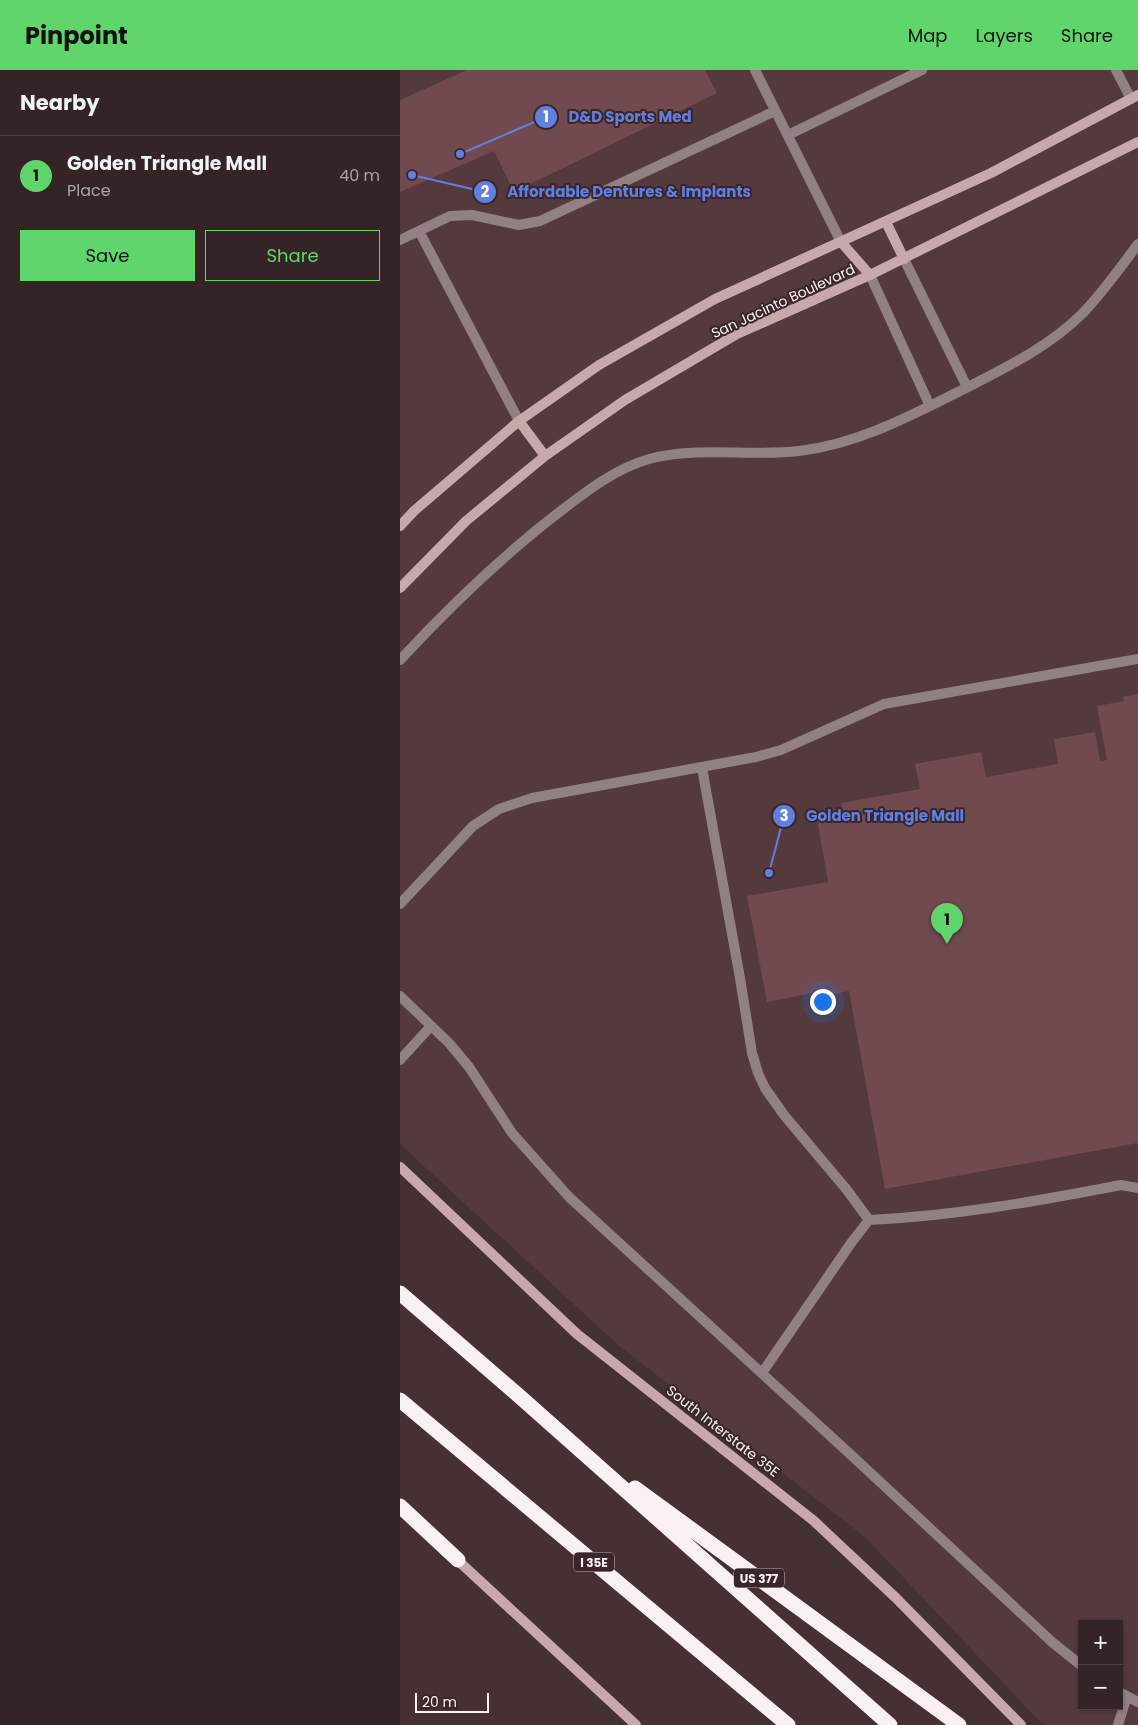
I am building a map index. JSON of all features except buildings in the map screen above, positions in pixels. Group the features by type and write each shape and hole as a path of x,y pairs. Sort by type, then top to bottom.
{"highway":[{"path":"400,1294 560,1432 890,1725"},
{"name":"I 35E","path":"400,1400 788,1725"},
{"name":"US 377","path":"560,1432 959,1725"},
{"path":"400,1506 458,1560"}],"street":[{"path":"755,70 841,242 870,275 930,406"},
{"path":"788,135 922,70"},
{"path":"1116,70 1134,97"},
{"name":"San Jacinto Boulevard","path":"400,526 414,511 519,421 599,365 715,299 991,173 1134,97"},
{"path":"400,240 450,216 472,216 519,225 540,221 775,111"},
{"name":"San Jacinto Boulevard","path":"400,588 466,521 544,456 625,400 737,334 870,275 1138,142"},
{"path":"886,222 967,387"},
{"path":"419,231 519,421 544,456"},
{"path":"400,660 465,594 534,531 592,487 649,459 687,453 783,453 826,446 867,435 1016,363 1049,341 1082,314 1138,244"},
{"path":"400,904 473,826 499,808 532,798 756,757 781,750 884,704 1138,659"},
{"path":"702,768 739,969 752,1053 758,1073 765,1088 784,1114 847,1190 869,1220"},
{"path":"400,996 469,1067 512,1133 569,1197 1052,1642 1081,1665"},
{"path":"400,1060 431,1026"},
{"name":"South Interstate 35E","path":"400,1167 577,1334 814,1521 896,1598 1021,1725"},
{"path":"762,1373 851,1243 869,1220 935,1215 1015,1204 1122,1185 1138,1188"},
{"path":"400,1517 458,1560 636,1725"},
{"path":"1123,1694 1138,1702"},
{"path":"1118,1725 1120,1710"}],"shaded area":[{"path":"400,70 1138,70 1138,1725 1043,1725 865,1537 618,1345 400,1144"}],"place":[{"name":"D&D Sports Med","path":"460,154"},
{"name":"Affordable Dentures & Implants","path":"412,175"},
{"name":"Golden Triangle Mall","path":"769,873"},
{"name":"Golden Triangle Mall","path":"947,944"}]}
